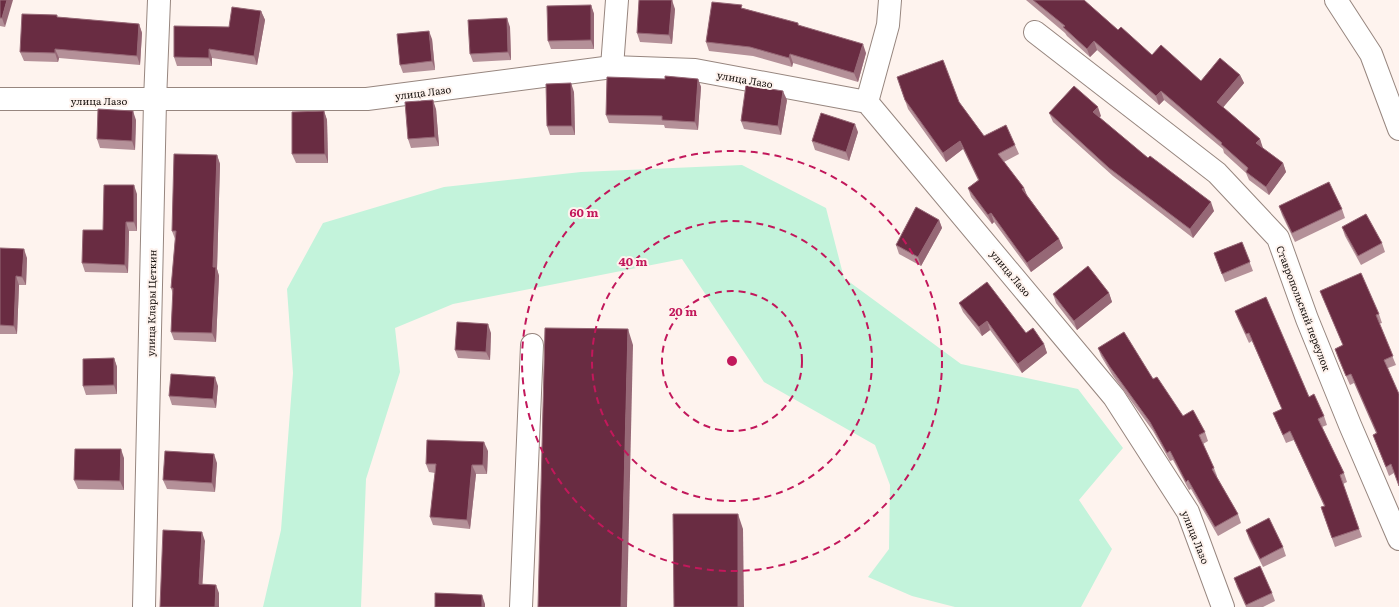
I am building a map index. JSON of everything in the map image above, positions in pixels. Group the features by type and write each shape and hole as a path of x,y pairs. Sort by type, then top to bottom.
{"street":[{"name":"улица Клары Цеткин","path":"144,607 155,101 159,0"},
{"path":"612,68 617,0"},
{"path":"867,102 888,25 890,0"},
{"path":"1336,0 1370,54 1399,129"},
{"name":"Ставропольский переулок","path":"1035,32 1216,173 1278,238 1339,397 1399,539"},
{"name":"улица Лазо","path":"0,99 155,101 368,99 612,68 695,70 867,102 1114,397 1188,512 1223,607"},
{"path":"521,607 532,344"}],"green space":[{"path":"742,165 826,208 844,278 961,364 1078,389 1123,448 1079,500 1112,549 1081,607 955,607 912,596 868,577 889,549 890,485 875,445 764,382 682,259 453,304 395,328 400,372 366,479 361,607 263,607 281,530 293,373 287,289 323,223 444,187 581,172"}],"building":[{"path":"0,0 7,0 2,18 0,18"},
{"path":"639,0 672,0 669,35 637,33"},
{"path":"1033,0 1084,0 1118,30 1121,27 1152,55 1161,45 1201,81 1220,58 1240,75 1217,102 1260,139 1256,143 1283,163 1266,187 1246,172 1248,168 1221,144 1222,143 1161,91 1156,96 1094,41 1087,49 1063,27 1065,26"},
{"path":"712,2 742,5 741,8 798,23 798,25 863,44 854,73 790,54 789,58 750,47 706,42"},
{"path":"591,5 591,40 548,41 547,6"},
{"path":"232,7 261,11 254,56 209,49 209,58 174,57 174,26 229,27"},
{"path":"22,14 57,15 57,17 139,24 137,56 55,49 55,53 20,52"},
{"path":"507,18 508,52 470,54 468,20"},
{"path":"429,31 432,61 400,65 397,34"},
{"path":"943,60 959,102 984,136 1006,125 1015,145 998,154 1024,188 1022,189 1059,239 1027,263 991,213 988,215 968,188 979,180 960,141 943,153 905,100 897,77"},
{"path":"665,76 698,79 695,122 662,120 662,116 606,115 607,77 665,79"},
{"path":"571,83 572,126 547,126 546,84"},
{"path":"746,85 783,91 778,126 741,121"},
{"path":"1074,86 1098,107 1093,112 1148,158 1150,156 1211,202 1190,229 1109,168 1049,113"},
{"path":"433,100 435,137 408,139 405,102"},
{"path":"98,109 133,111 132,141 97,139"},
{"path":"324,111 325,154 292,154 292,112"},
{"path":"821,113 855,124 846,152 812,141"},
{"path":"174,154 217,155 213,267 216,267 212,333 171,332 173,288 171,288 176,231 172,231"},
{"path":"1329,182 1342,209 1292,233 1279,206"},
{"path":"104,185 134,185 134,222 126,222 125,265 82,263 83,230 103,230"},
{"path":"916,207 939,220 918,257 896,245"},
{"path":"1366,214 1382,243 1358,256 1342,227"},
{"path":"1242,242 1250,262 1222,274 1214,253"},
{"path":"0,248 24,249 22,277 16,276 14,326 0,325"},
{"path":"1088,266 1109,293 1074,321 1053,294"},
{"path":"1361,273 1379,314 1376,315 1393,356 1384,360 1399,394 1399,486 1391,464 1386,467 1373,435 1377,433 1351,374 1346,376 1335,349 1343,345 1320,291"},
{"path":"987,282 1026,333 1033,328 1044,344 1018,364 987,321 979,327 959,303"},
{"path":"1266,297 1309,397 1314,394 1324,416 1318,419 1344,473 1340,475 1359,529 1332,538 1321,507 1325,506 1290,431 1283,435 1273,413 1282,409 1249,333 1246,334 1235,311"},
{"path":"457,322 488,324 486,352 455,350"},
{"path":"545,328 628,329 621,607 538,607"},
{"path":"1124,332 1153,379 1157,377 1183,416 1193,410 1205,432 1199,435 1214,468 1212,469 1238,514 1215,527 1188,480 1186,482 1170,451 1167,453 1150,422 1098,348"},
{"path":"114,358 114,385 83,386 83,359"},
{"path":"171,374 215,377 213,399 169,396"},
{"path":"427,440 484,442 483,465 472,465 467,520 430,517 436,464 426,464"},
{"path":"75,449 121,449 120,481 74,480"},
{"path":"165,451 214,454 212,483 163,480"},
{"path":"673,514 738,514 738,607 674,607"},
{"path":"1269,518 1283,547 1260,559 1246,530"},
{"path":"163,530 202,532 199,584 216,585 215,607 160,607"},
{"path":"1260,566 1272,593 1246,605 1234,578"},
{"path":"435,593 482,595 482,607 435,607"}]}
